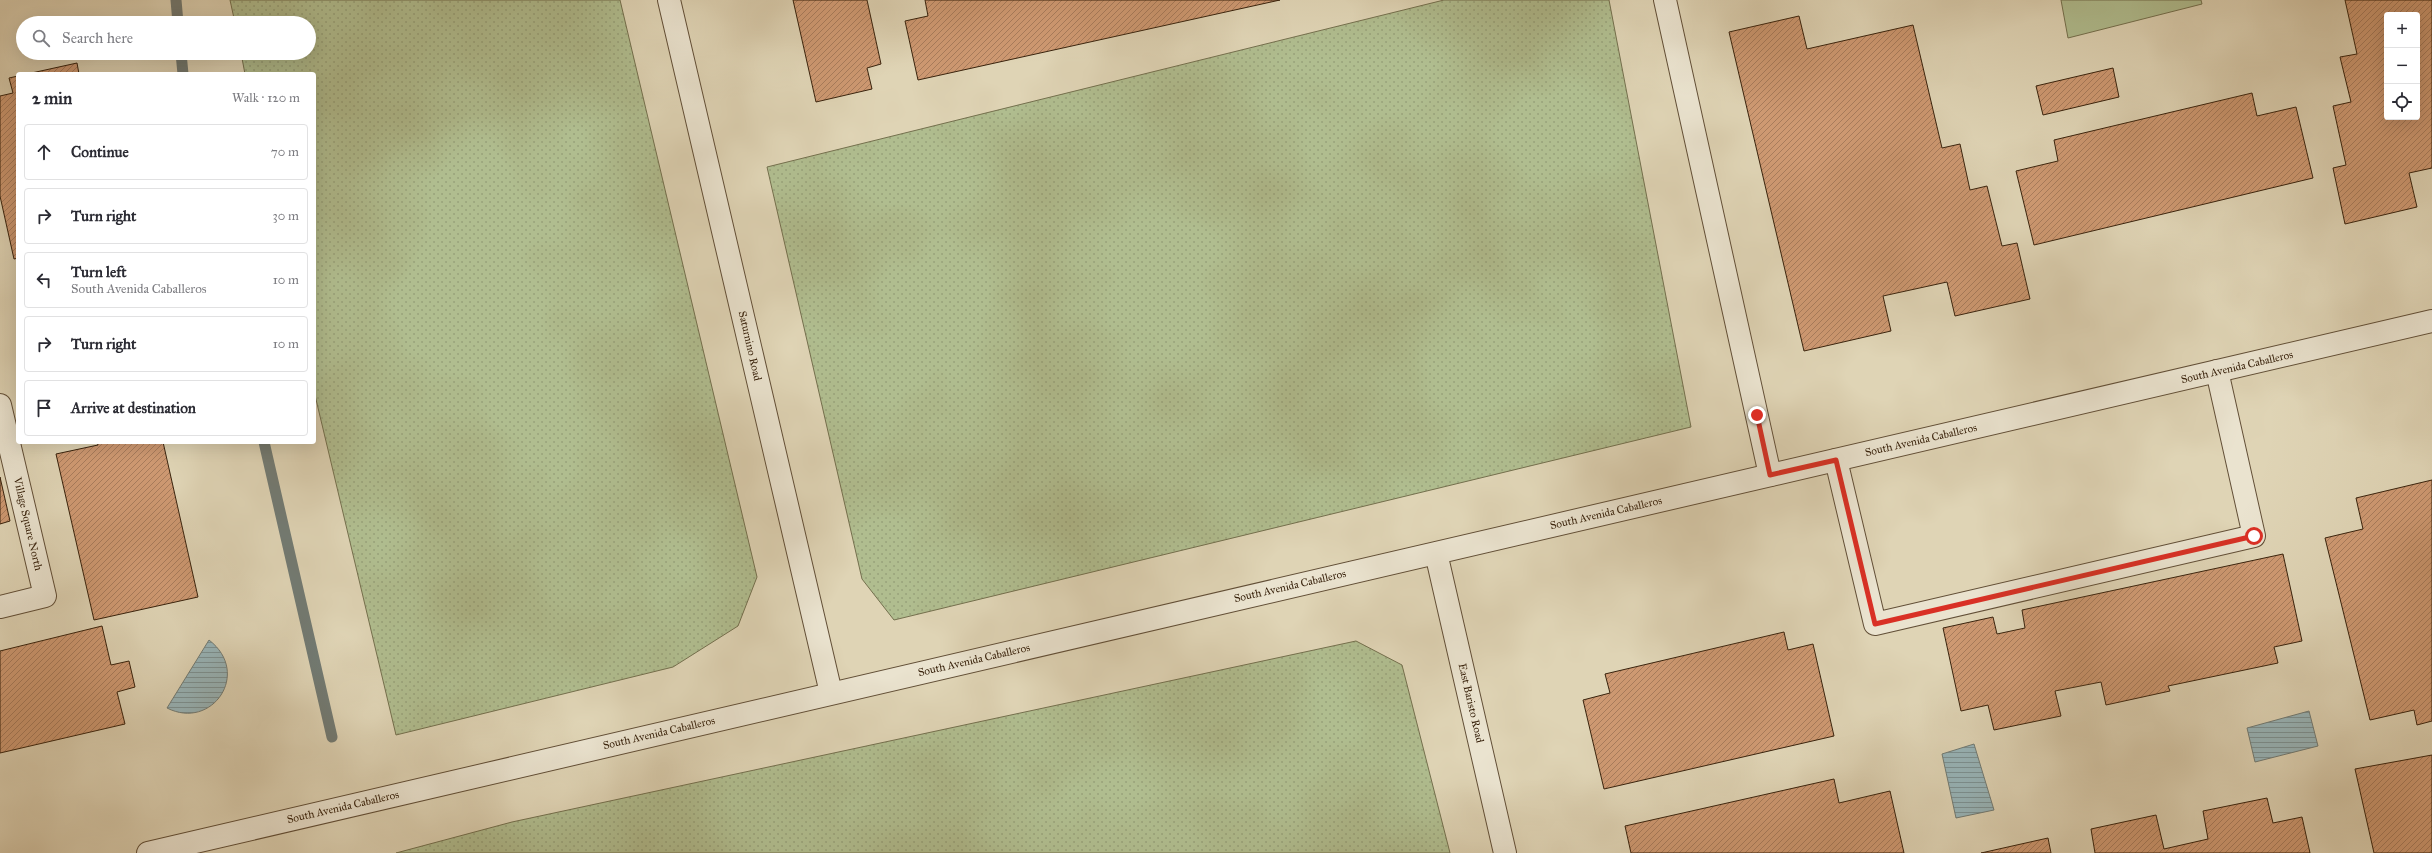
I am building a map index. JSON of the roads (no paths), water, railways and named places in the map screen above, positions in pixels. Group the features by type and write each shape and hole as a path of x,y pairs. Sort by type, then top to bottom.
{"street":[{"name":"Saturnino Road","path":"669,0 831,693"},
{"path":"1665,0 1770,475"},
{"name":"South Avenida Caballeros","path":"148,853 2432,321"},
{"path":"1836,460 1875,624 1891,621 2254,536 2217,371"},
{"name":"Village Square North","path":"0,405 45,596 0,607"},
{"name":"East Baristo Road","path":"1436,552 1505,853"}],"water":[{"path":"209,640 221,653 227,668 226,682 221,695 211,705 199,712 183,713 167,708"},
{"path":"2309,711 2318,746 2255,762 2247,728"},
{"path":"1974,744 1994,810 1956,818 1942,754"}],"waterway":[{"path":"176,0 177,16"},
{"path":"182,60 183,72"},
{"path":"264,444 332,737"}]}
